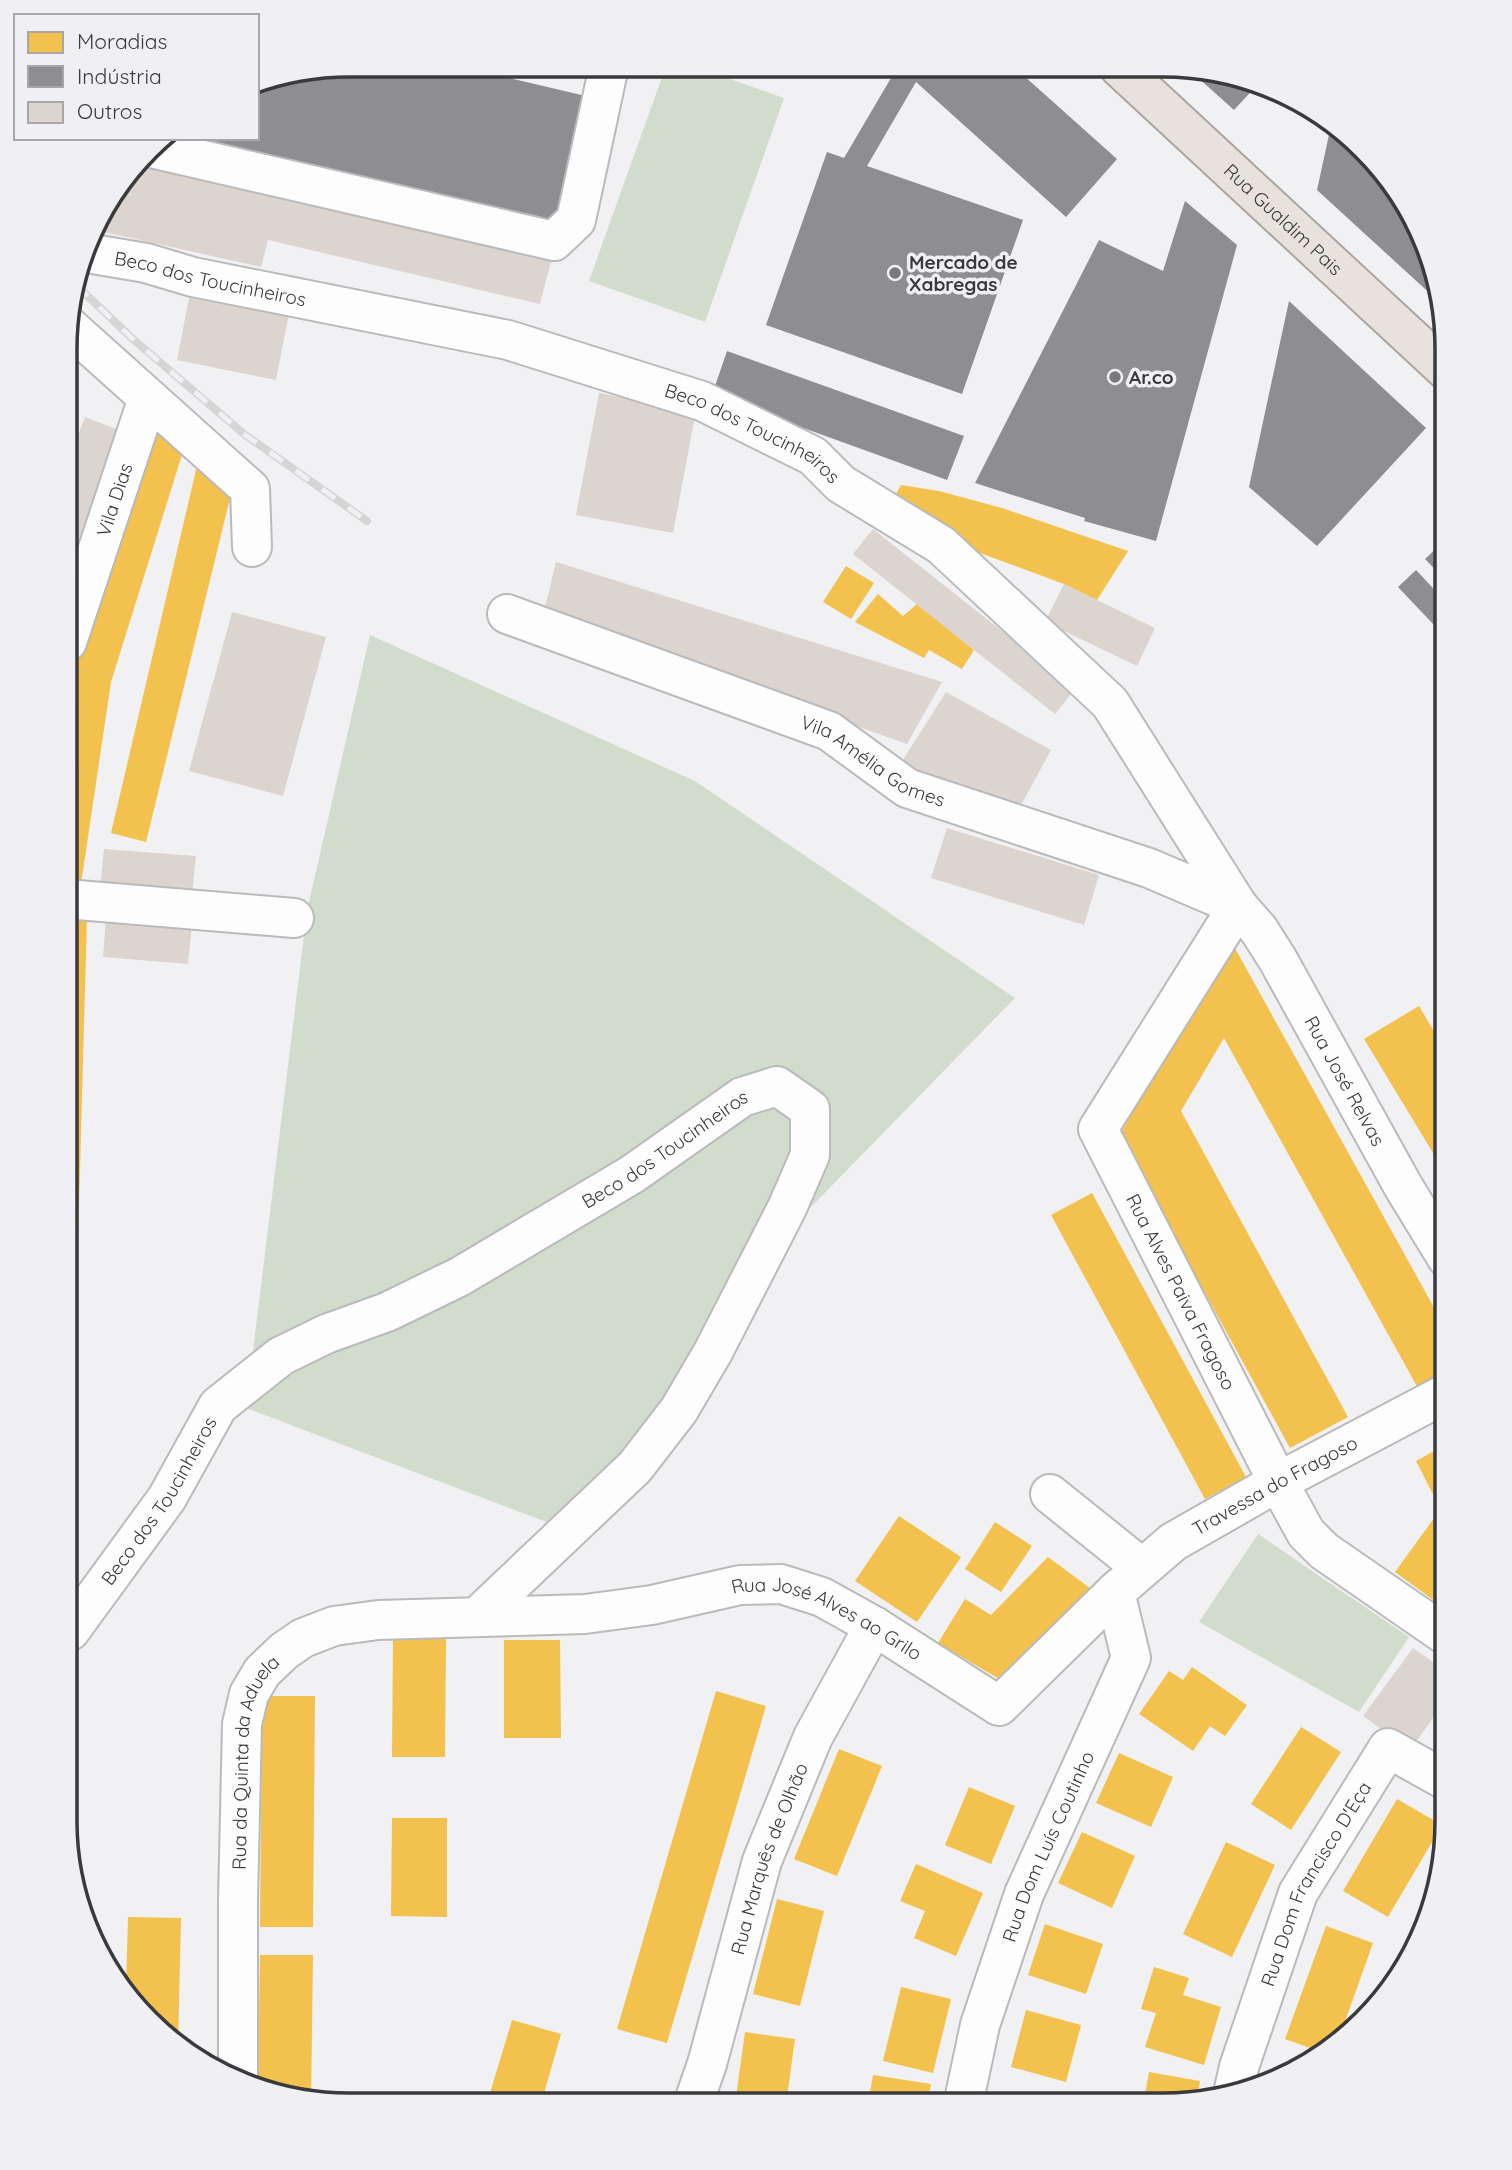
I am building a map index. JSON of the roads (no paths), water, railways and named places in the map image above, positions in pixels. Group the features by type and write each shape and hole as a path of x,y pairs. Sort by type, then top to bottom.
{"main road":[{"name":"Rua Gualdim Pais","path":"1130,77 1435,360"}],"street":[{"path":"163,151 554,241 576,220 606,77"},
{"name":"Beco dos Toucinheiros","path":"94,254 146,263 192,277 508,340 702,401 813,456 841,484 941,545 1110,703 1238,906"},
{"path":"78,335 250,489 252,547"},
{"name":"Vila Dias","path":"77,612 148,398"},
{"name":"Vila Amélia Gomes","path":"507,614 829,731 907,788 1149,868 1238,906"},
{"path":"77,900 295,918"},
{"name":"Rua José Relvas","path":"1238,906 1278,960 1403,1186 1435,1238"},
{"name":"Rua Alves Paiva Fragoso","path":"1238,906 1098,1129 1306,1533 1324,1551 1435,1628"},
{"name":"Beco dos Toucinheiros","path":"77,1621 167,1498 218,1406 281,1356 326,1334 387,1312 459,1277 631,1175 742,1097 778,1086 810,1108 810,1155 760,1264 713,1352 679,1410 635,1467 478,1617"},
{"name":"Travessa do Fragoso","path":"1129,1580 1173,1542 1278,1482 1435,1399"},
{"path":"1050,1494 1129,1580"},
{"name":"Rua José Alves ao Grilo","path":"478,1617 620,1611 740,1585 781,1584 822,1597 874,1626 999,1706 1129,1580"},
{"name":"Rua Dom Luís Coutinho","path":"965,2093 979,2025 1024,1894 1130,1658 1129,1580"},
{"name":"Rua da Quinta da Aduela","path":"238,2069 237,1901 242,1724 249,1694 262,1672 285,1651 303,1638 334,1626 378,1620 478,1617"},
{"name":"Rua Marquês de Olhão","path":"697,2093 762,1861 813,1737 874,1626"},
{"name":"Rua Dom Francisco D'Eça","path":"1235,2084 1298,1892 1388,1748 1435,1774"}],"railway":[{"path":"83,292 134,340 244,434 367,521"}],"place":[{"name":"Mercado de Xabregas","path":"895,273"},
{"name":"Ar.co","path":"1115,377"}]}
